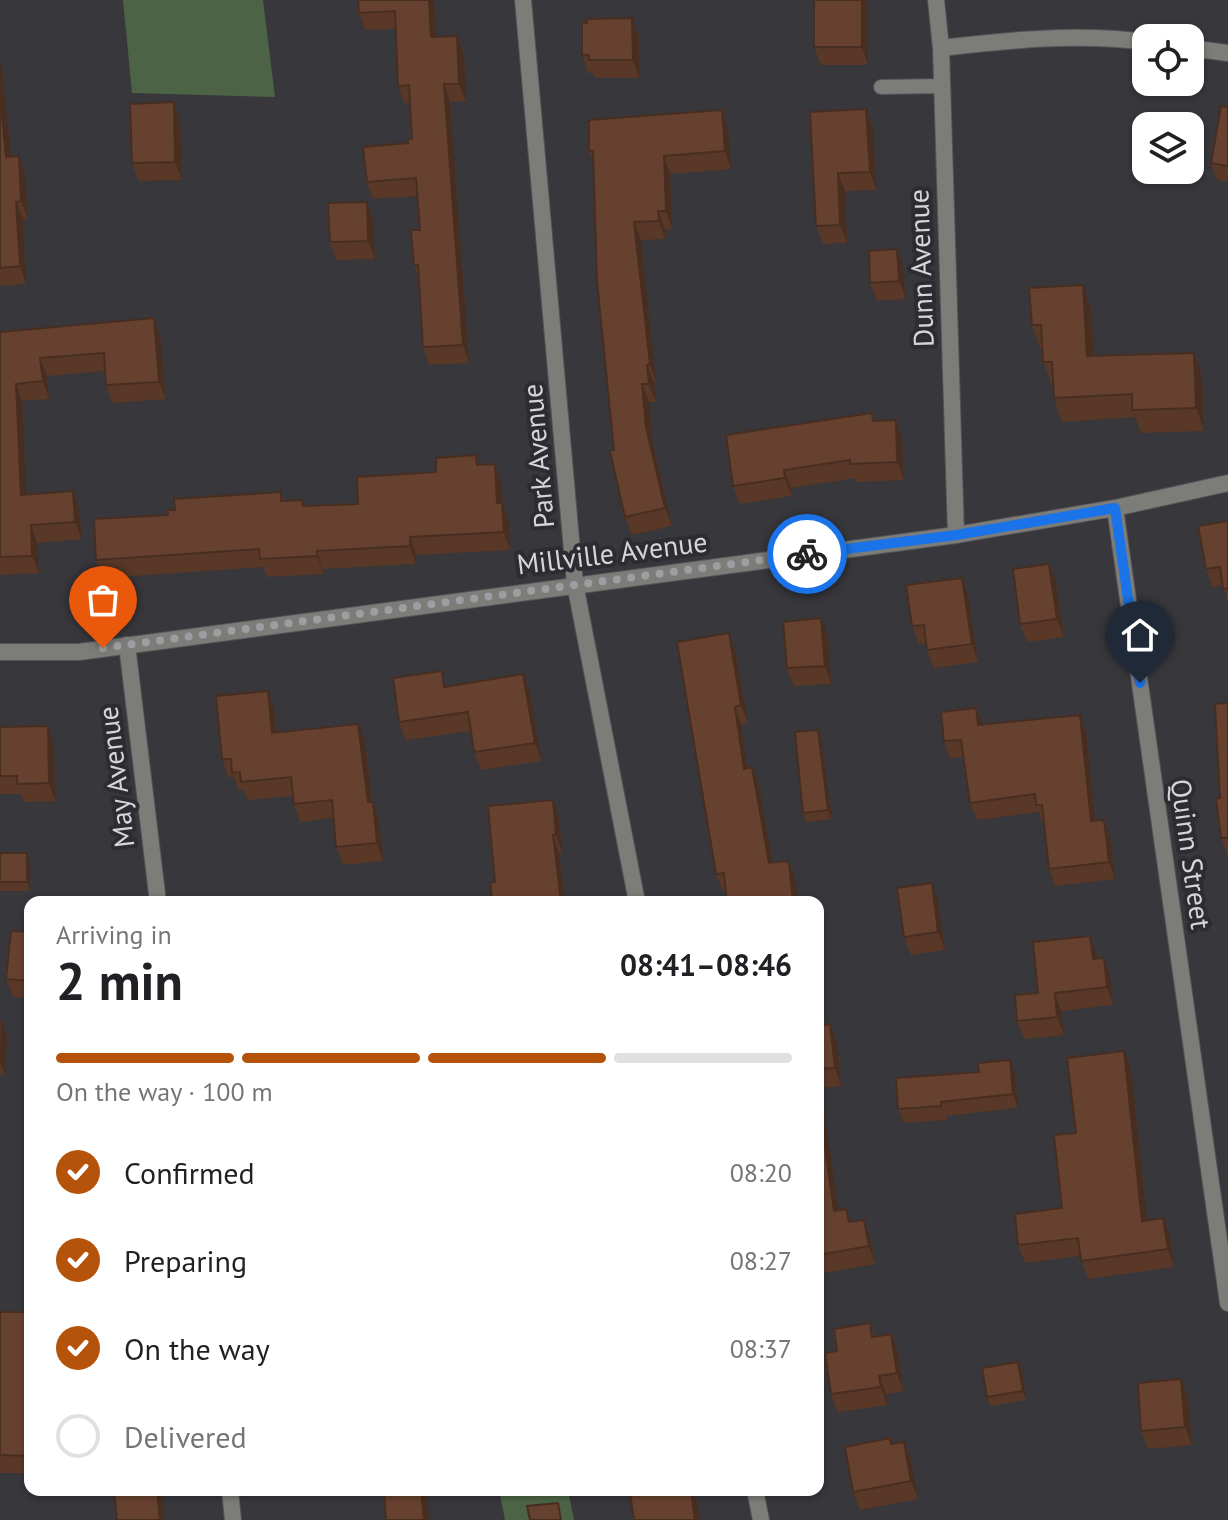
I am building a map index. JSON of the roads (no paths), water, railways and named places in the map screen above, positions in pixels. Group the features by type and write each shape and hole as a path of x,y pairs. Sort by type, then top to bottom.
{"street":[{"name":"Park Avenue","path":"523,0 575,584 636,896"},
{"name":"Dunn Avenue","path":"936,0 941,48 956,535"},
{"path":"941,48 1027,38 1132,40"},
{"path":"1204,50 1228,53"},
{"name":"Millville Avenue","path":"0,652 79,652 956,535 1115,508 1228,483"},
{"name":"Quinn Street","path":"1115,508 1228,1303"},
{"name":"May Avenue","path":"127,645 157,896"},
{"path":"231,1496 233,1520"},
{"path":"756,1496 761,1520"}],"lane":[{"path":"881,87 942,86"}]}
